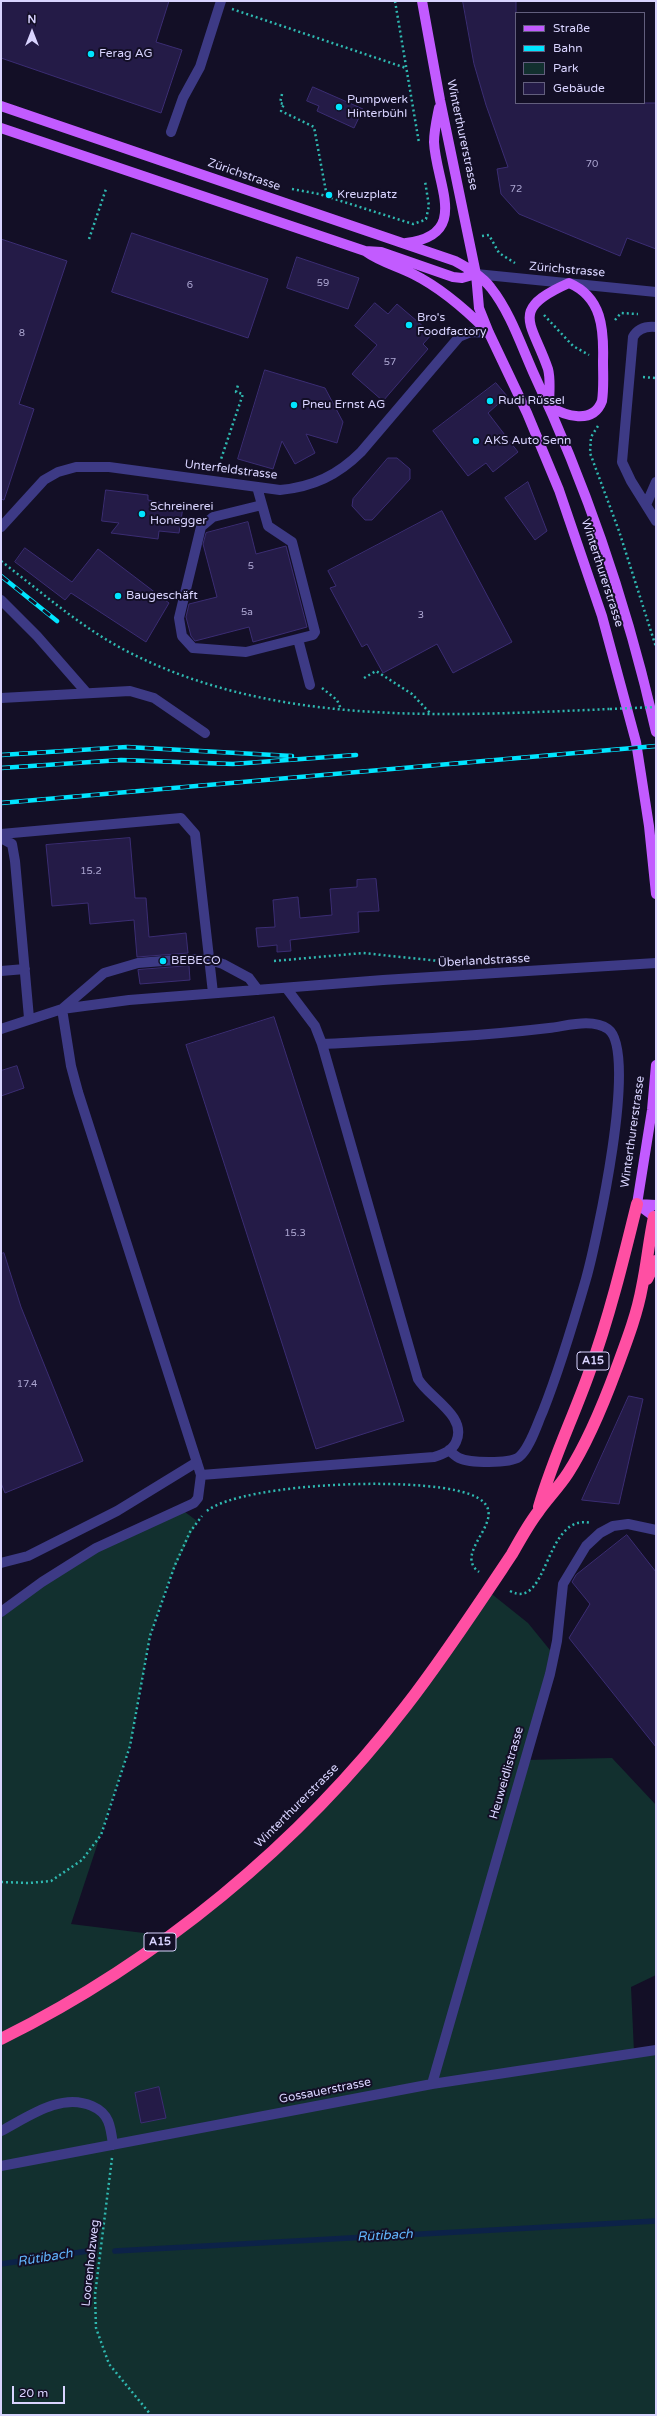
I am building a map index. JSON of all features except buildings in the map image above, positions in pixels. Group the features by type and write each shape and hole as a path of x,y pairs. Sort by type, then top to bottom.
{"highway":[{"name":"A15","path":"536,1514 552,1465 581,1394 602,1336 636,1204"},
{"name":"A15","path":"536,1514 566,1477 595,1420 624,1346 642,1287 656,1211"},
{"path":"642,1287 656,1261"},
{"name":"Winterthurerstrasse","path":"1,2039 76,1997 145,1953 201,1911 280,1844 347,1776 406,1706 465,1624 536,1514"}],"main road":[{"name":"Winterthurerstrasse","path":"422,1 440,100 476,274 478,304 489,333 527,412 559,490 602,616 636,742 649,826 656,894"},
{"path":"405,243 430,238 438,232 444,222 445,210 434,141 440,100"},
{"name":"Zürichstrasse","path":"1,106 405,243 455,261 476,274"},
{"name":"Zürichstrasse","path":"1,128 365,251 381,252 457,277 476,274"},
{"path":"365,251 378,260 411,273 444,292 489,333"},
{"name":"Winterthurerstrasse","path":"476,274 489,285 502,304 549,406 591,512 613,575 635,646 656,732"},
{"path":"569,283 584,292 596,307 603,326 603,394 601,403 596,410 588,415 575,416 558,411 549,406 548,371 532,335 530,316 534,305 541,298 569,283"},
{"name":"Winterthurerstrasse","path":"636,1204 650,1125 656,1065"},
{"path":"636,1204 656,1211"}],"street":[{"path":"171,132 183,98 200,67 221,3 210,1"},
{"name":"Zürichstrasse","path":"476,274 656,292"},
{"path":"656,327 644,328 637,332 633,337 622,451 627,473 656,521"},
{"name":"Unterfeldstrasse","path":"1,527 44,480 66,469 97,466 280,490 300,487 326,478 344,468 361,452 458,337 471,332 489,333"},
{"path":"646,505 656,482"},
{"path":"257,487 270,528 292,542 315,632 313,635 246,652 205,650 188,645 180,630 180,612 201,527 213,517 262,505"},
{"path":"1,600 37,636 86,692"},
{"path":"298,639 310,685"},
{"path":"1,698 86,692 130,691 154,698 205,733"},
{"path":"1,834 181,818 195,834 214,993"},
{"path":"1,838 12,844 15,861 29,1018"},
{"path":"1,1612 42,1582 96,1548 194,1503 198,1498 201,1475 78,1092 69,1053 62,1009 94,980 114,969 152,962 188,959 210,960 223,964 249,978 258,990"},
{"name":"Überlandstrasse","path":"1,1029 29,1018 62,1009 94,1004 214,993 656,963"},
{"path":"1,971 25,969"},
{"path":"201,1475 434,1457 450,1450 458,1438 456,1422 418,1379 322,1044 315,1026 287,989"},
{"path":"322,1044 492,1035 589,1023 609,1030 615,1036 619,1048 620,1063 616,1117 600,1225 565,1349 539,1420 524,1451 513,1460 506,1462 466,1460 458,1458 450,1450"},
{"path":"1,1563 28,1556 103,1518 197,1462"},
{"name":"Heuweidlistrasse","path":"432,2084 551,1668 557,1641 562,1584 586,1546 596,1536 609,1528 628,1524 656,1530"},
{"name":"Gossauerstrasse","path":"1,2166 432,2084 656,2050"},
{"path":"1,2131 49,2107 75,2102 94,2107 105,2115 110,2127 113,2145"}],"path":[{"path":"396,1 420,150"},
{"path":"221,3 406,68"},
{"path":"282,94 280,103 284,104 281,111 314,127 326,196"},
{"path":"424,173 429,206 426,219"},
{"path":"89,239 106,189"},
{"path":"489,235 500,253 515,263"},
{"path":"544,315 580,352 593,356 604,356"},
{"path":"214,481 243,394 236,392 238,385"},
{"path":"600,424 591,437 590,452 619,531 656,647"},
{"path":"364,678 376,671 412,694 430,713"},
{"path":"310,685 317,683 334,697 339,703 341,709"},
{"path":"610,709 656,707"},
{"path":"274,961 363,953 445,961"},
{"path":"1,1882 29,1883 51,1881 82,1860 98,1839 130,1746 147,1646 160,1607 184,1545 205,1513 213,1506 229,1500 292,1489 334,1484 380,1482 437,1488 466,1494 478,1498 484,1504 488,1513 488,1522 471,1556 473,1566 479,1572"},
{"path":"510,1591 522,1594 532,1588 560,1534 569,1526 588,1522 609,1528"},
{"name":"Loorenholzweg","path":"113,2145 95,2294 96,2328 109,2364 151,2415"}],"green space":[{"path":"181,1509 197,1521 169,1580 150,1636 130,1746 71,1924 168,1936 201,1911 342,1782 488,1591 528,1623 554,1655 525,1760 612,1758 656,1805 656,1975 631,1987 634,2052 656,2050 656,2415 1,2415 1,1612 68,1565"}],"waterway":[{"name":"Rütibach","path":"115,2251 656,2221"},
{"name":"Rütibach","path":"1,2264 88,2251"}],"railway":[{"path":"1,576 57,621"},
{"path":"1,803 656,746"},
{"path":"1,755 127,747 292,756"},
{"path":"1,768 121,760 233,764 356,755"}],"place":[{"name":"Ferag AG","path":"91,54"},
{"name":"Pumpwerk Hinterbühl","path":"339,107"},
{"name":"Kreuzplatz","path":"329,195"},
{"name":"Bro's Foodfactory","path":"409,325"},
{"name":"Rudi Rüssel","path":"490,401"},
{"name":"Pneu Ernst AG","path":"294,405"},
{"name":"AKS Auto Senn","path":"476,441"},
{"name":"Schreinerei Honegger","path":"142,514"},
{"name":"Baugeschäft","path":"118,596"},
{"name":"BEBECO","path":"163,961"}]}
